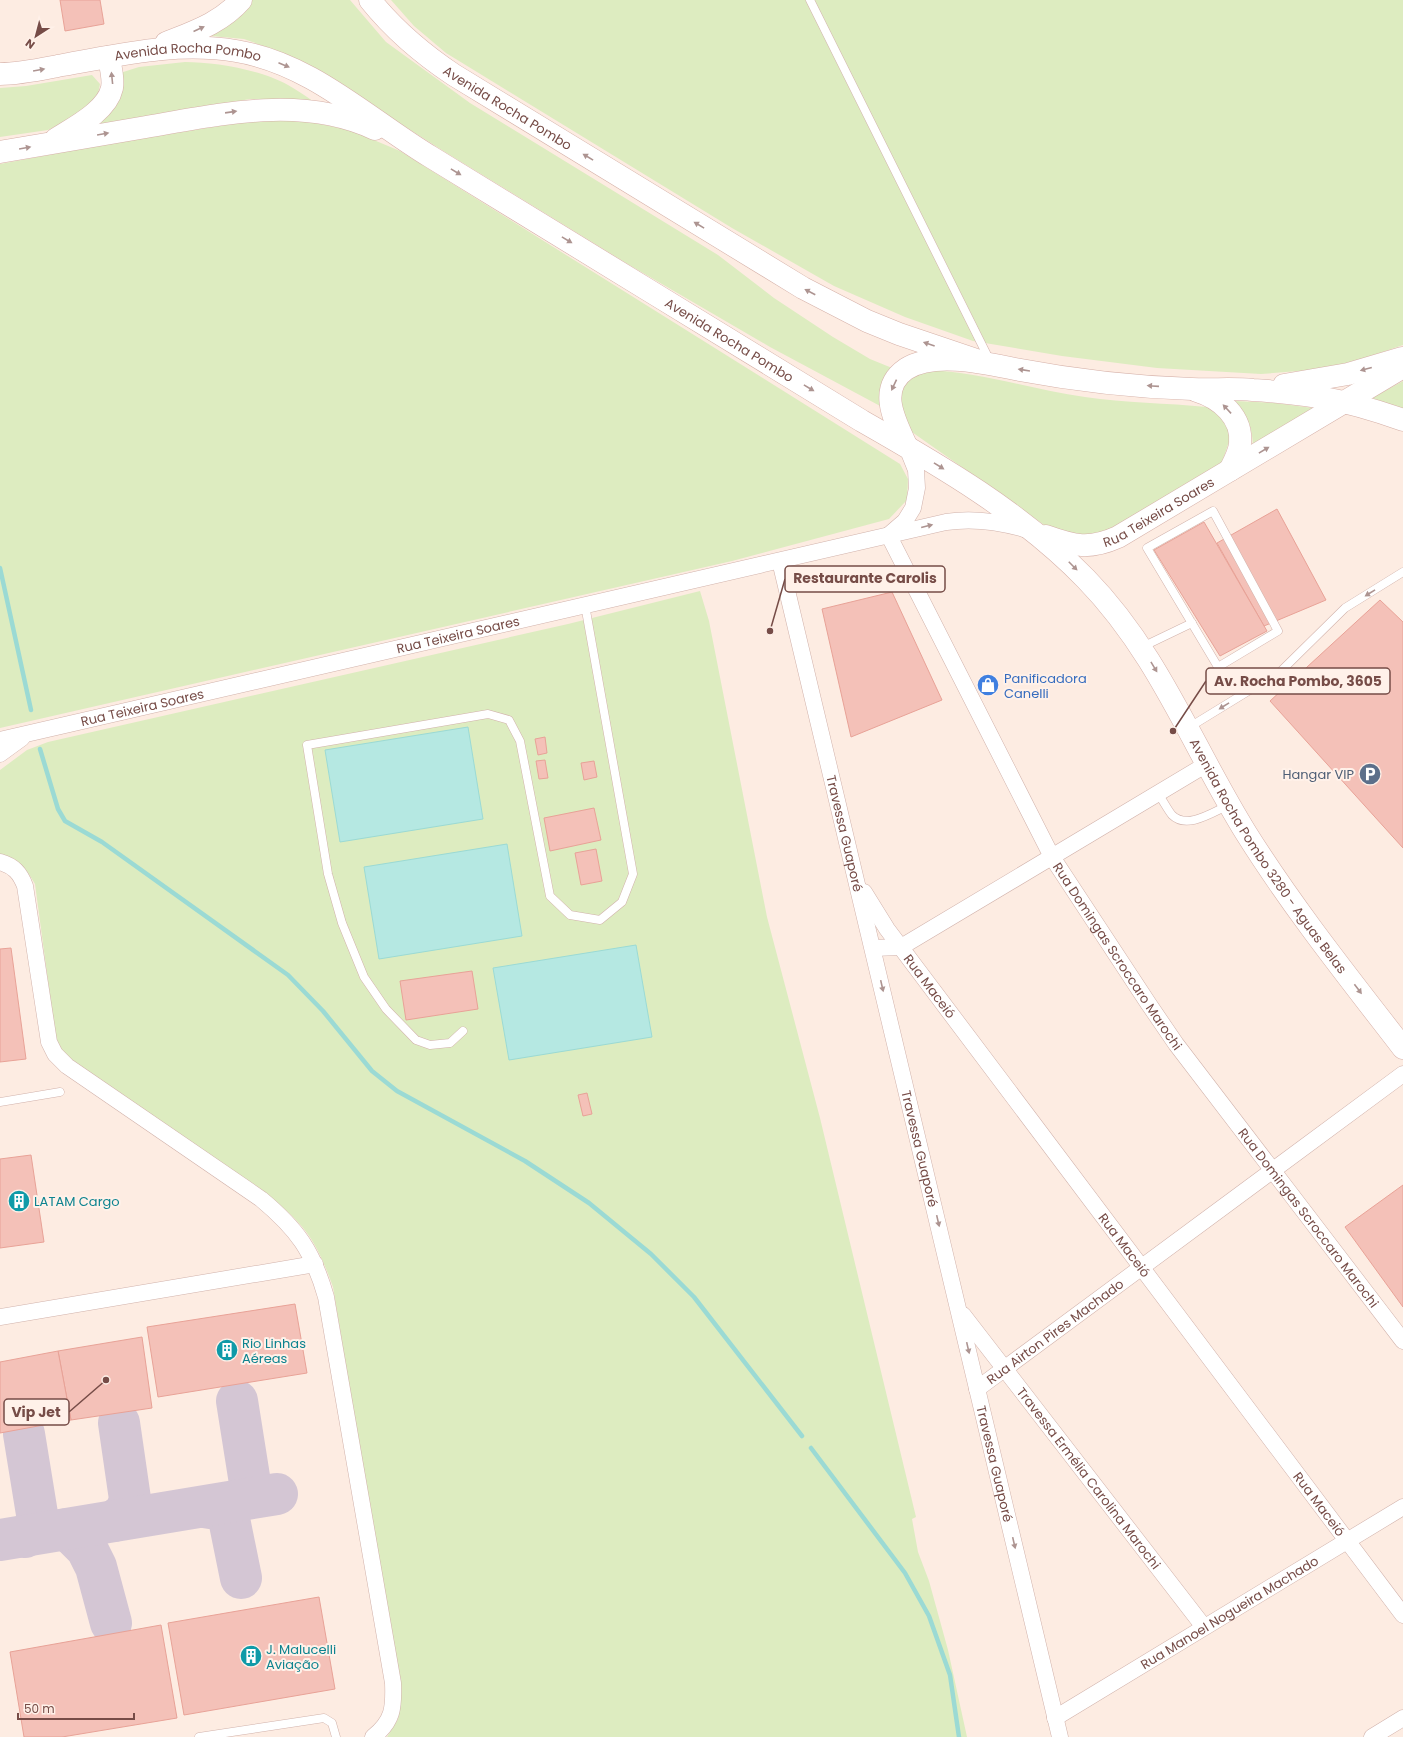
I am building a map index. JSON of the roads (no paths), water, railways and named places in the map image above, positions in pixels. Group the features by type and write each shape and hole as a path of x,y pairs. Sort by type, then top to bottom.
{"main road":[{"path":"150,49 218,20 241,0"},
{"name":"Avenida Rocha Pombo","path":"370,0 386,20 407,41 454,75 803,288 874,323 985,362"},
{"name":"Avenida Rocha Pombo","path":"0,74 25,72 150,49 202,47 237,51 264,57 296,70 325,86 423,152 906,446 994,502 1033,531"},
{"path":"50,144 104,106 110,96 112,86 109,57"},
{"name":"Avenida Rocha Pombo","path":"0,152 224,113 272,109 304,110 334,115 370,127 423,152"},
{"path":"906,446 890,408 890,396 893,385 898,377 906,369 924,362 945,360 985,362 1016,369 1111,383 1192,389 1252,389 1314,381 1348,374 1403,357"},
{"name":"Rua Teixeira Soares","path":"1033,531 1069,544 1082,546 1102,543 1118,537 1403,368"},
{"path":"1192,389 1208,394 1220,402 1230,412 1237,423 1240,435 1240,445 1230,470"},
{"path":"1252,389 1345,402 1403,420"},
{"name":"Avenida Rocha Pombo 3280 - Aguas Belas","path":"1033,531 1067,560 1087,580 1108,603 1142,647 1165,685 1230,805 1282,887 1403,1048"}],"street":[{"path":"889,536 905,521 913,508 917,488 916,470 906,446"},
{"name":"Rua Teixeira Soares","path":"0,740 946,522 964,519 1001,522 1033,531"},
{"name":"Rua Domingas Scroccaro Marochi","path":"889,536 1052,857 1172,1038 1403,1341"},
{"name":"Travessa Guaporé","path":"780,561 1060,1737"},
{"name":"Rua Teixeira Soares","path":"0,754 27,735"},
{"path":"887,929 876,931 872,943 901,947 1207,764"},
{"path":"0,862 10,865 21,874 25,886 49,1042 55,1054 67,1066 261,1199 282,1217 302,1240 315,1264 326,1297 393,1683 394,1704 390,1718 383,1729 373,1737"},
{"name":"Rua Maceió","path":"853,870 887,929 1403,1615"},
{"name":"Rua Airton Pires Machado","path":"977,1388 1403,1074"},
{"path":"0,1317 315,1264"},
{"name":"Travessa Ermélia Carolina Marochi","path":"958,1310 1204,1627"},
{"name":"Rua Manoel Nogueira Machado","path":"1055,1718 1403,1508"},
{"path":"1372,1737 1403,1718"}],"lane":[{"path":"810,0 985,362"},
{"path":"1213,511 1278,631 1218,667 1192,623 1147,548 1213,511"},
{"path":"1188,728 1281,671 1345,608 1403,572"},
{"path":"463,1031 450,1043 430,1045 416,1040 386,1009 364,977 342,923 328,874 307,745 488,714 509,720 520,741 550,896 570,915 600,920 622,902 633,874 585,606"},
{"path":"1142,647 1192,623"},
{"path":"1158,794 1172,814 1180,821 1191,821 1230,805"},
{"path":"0,1102 60,1092"},
{"path":"199,1737 324,1718 332,1723 336,1737"}],"water":[{"path":"468,727 483,819 340,842 325,750"},
{"path":"507,844 522,936 379,959 364,867"},
{"path":"636,945 652,1037 509,1060 493,968"}],"waterway":[{"path":"0,568 31,710"},
{"path":"40,749 58,809 65,821 102,842 288,975 323,1011 372,1071 397,1091 525,1161 589,1203 651,1254 694,1297 802,1436"},
{"path":"811,1448 905,1573 929,1616 950,1675 959,1737"}],"place":[{"name":"Restaurante Carolis","path":"770,631"},
{"name":"Panificadora Canelli","path":"988,685"},
{"name":"Av. Rocha Pombo, 3605","path":"1173,731"},
{"name":"Hangar VIP","path":"1370,774"},
{"name":"LATAM Cargo","path":"19,1201"},
{"name":"Rio Linhas Aéreas","path":"227,1350"},
{"name":"Vip Jet","path":"106,1380"},
{"name":"J. Malucelli Aviação","path":"251,1656"}]}
